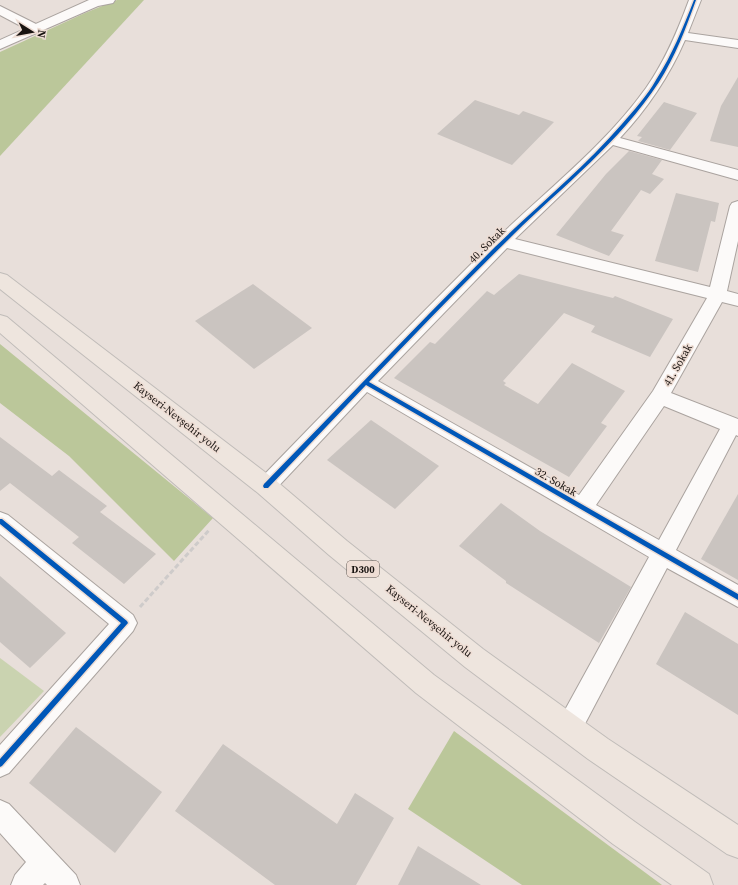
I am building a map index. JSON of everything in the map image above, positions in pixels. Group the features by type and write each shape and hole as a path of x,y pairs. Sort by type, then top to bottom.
{"highway":[{"name":"Kayseri-Nevşehir yolu","path":"0,279 266,486 424,618 569,728 738,843"},
{"path":"0,322 425,684 624,833 698,885"}],"street":[{"path":"0,45 96,1 108,0"},
{"name":"40. Sokak","path":"266,486 365,382 504,242 610,140 651,90 682,36 696,0"},
{"path":"0,10 36,29"},
{"path":"682,36 738,44"},
{"path":"610,140 738,175"},
{"name":"41. Sokak","path":"582,508 660,396 718,295 738,206"},
{"path":"504,242 738,300"},
{"name":"32. Sokak","path":"365,382 738,597"},
{"path":"569,728 663,554 735,426 660,396"},
{"path":"0,521 125,623 0,764"},
{"path":"0,814 66,885"},
{"path":"25,885 45,861"}],"path":[{"path":"125,623 224,514"}],"green space":[{"path":"117,0 144,0 0,156 0,52"},
{"path":"0,344 213,518 174,561 69,456 0,403"},
{"path":"0,658 44,691 0,737"},
{"path":"454,731 662,885 522,885 408,809"}],"building":[{"path":"738,77 738,147 710,141 721,106"},
{"path":"475,100 519,115 523,111 554,122 512,165 437,134"},
{"path":"664,102 697,113 670,150 638,141 642,137 637,136"},
{"path":"629,151 662,160 652,174 664,179 650,194 641,190 611,231 624,235 609,256 556,235 606,174"},
{"path":"676,193 719,203 715,222 711,221 698,272 655,261"},
{"path":"519,274 613,298 615,296 673,319 650,357 591,332 595,326 564,313 503,381 506,383 504,385 538,404 572,363 625,391 601,423 607,426 569,477 394,378 430,342 435,344 487,291 494,295"},
{"path":"253,284 312,328 254,369 195,321"},
{"path":"371,420 439,466 395,509 327,460"},
{"path":"0,437 52,476 59,470 107,506 100,512 156,554 124,584 72,543 79,537 10,483 0,491"},
{"path":"738,494 738,580 701,559"},
{"path":"501,503 540,531 631,587 599,643 506,583 506,581 459,546"},
{"path":"0,576 66,633 30,668 0,642"},
{"path":"685,612 738,644 738,715 656,664"},
{"path":"76,727 162,792 115,853 29,783"},
{"path":"223,744 337,824 355,793 394,818 356,885 275,885 175,811"},
{"path":"418,846 481,885 398,885"}],"cycle path":[{"path":"266,486 497,248 597,154 616,134 658,81 681,35 695,0"},
{"path":"365,382 738,597"},
{"path":"0,521 125,623 0,764"}]}
